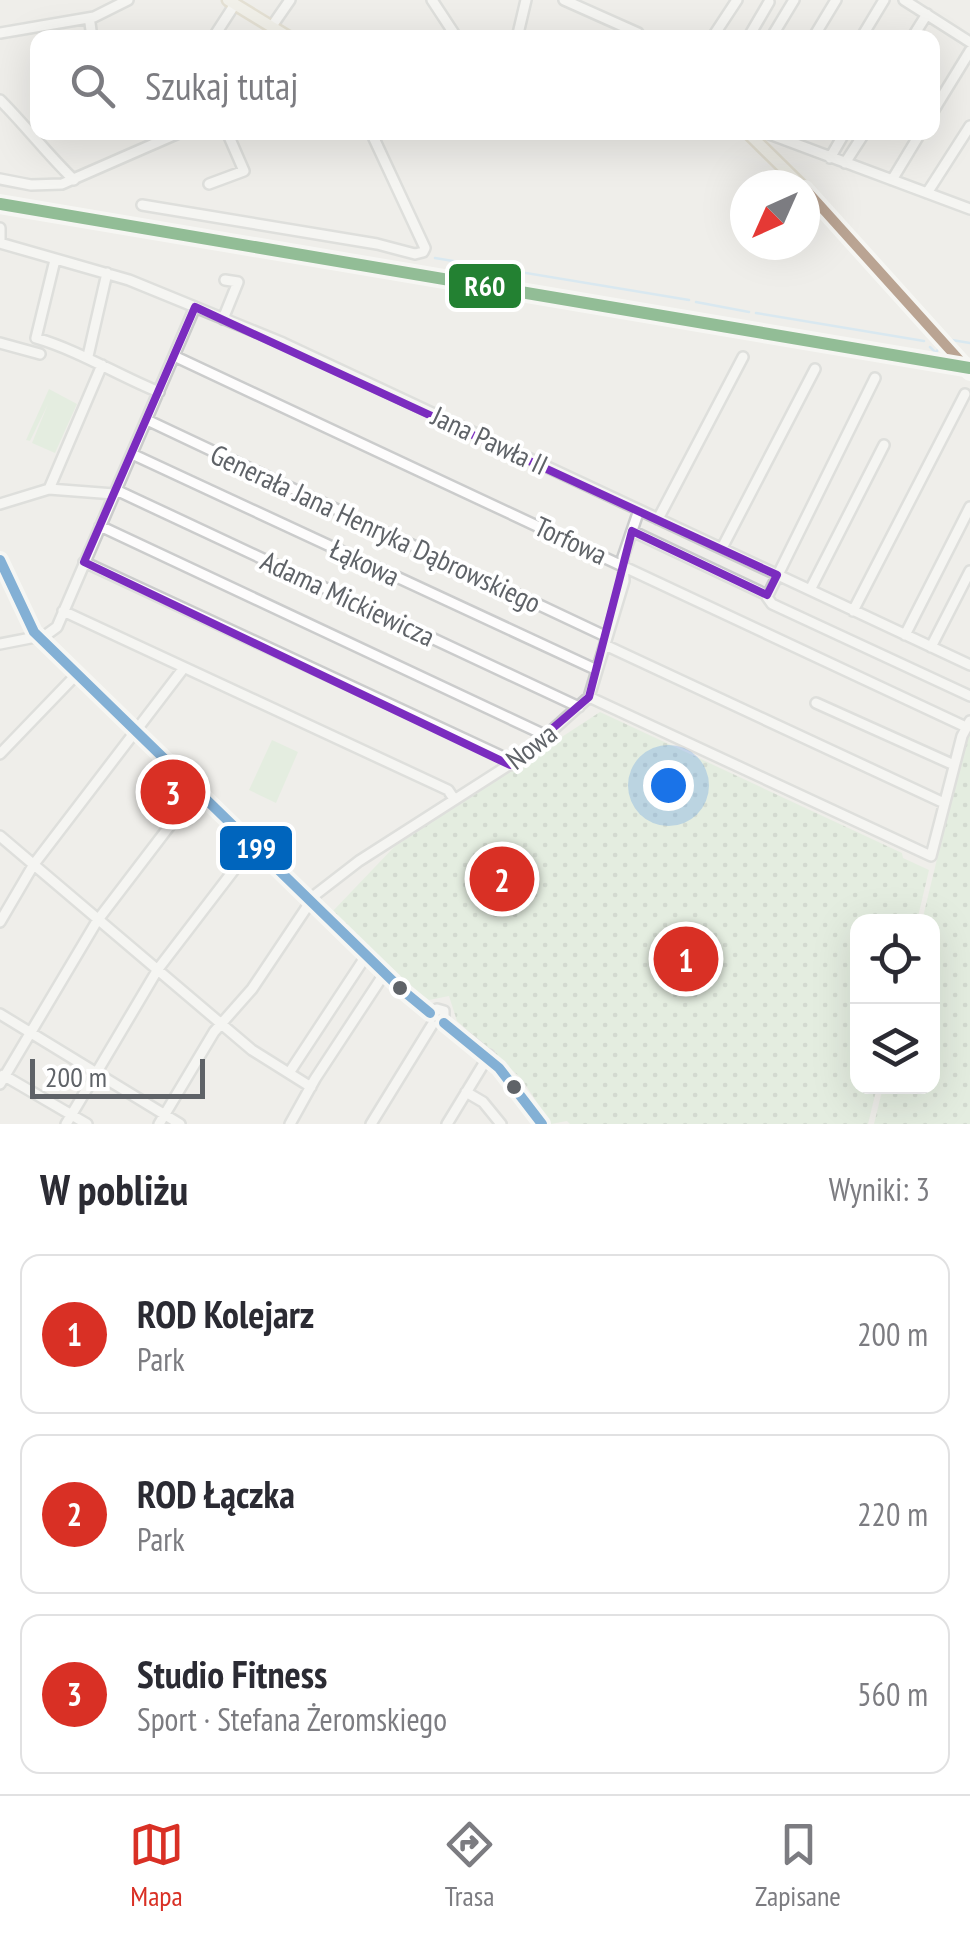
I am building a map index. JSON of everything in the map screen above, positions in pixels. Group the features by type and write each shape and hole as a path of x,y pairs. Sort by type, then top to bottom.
{"main road":[{"path":"232,2 278,30"},
{"path":"756,140 787,170"},
{"path":"820,206 970,372"}],"street":[{"path":"0,33 94,17 128,0"},
{"path":"272,26 290,0"},
{"path":"432,0 452,30"},
{"path":"521,30 526,0"},
{"path":"564,0 633,30"},
{"path":"717,30 737,0"},
{"path":"776,30 794,0"},
{"path":"818,30 836,0"},
{"path":"866,30 884,0"},
{"path":"904,0 968,37"},
{"path":"218,30 232,2"},
{"path":"753,30 770,2"},
{"path":"917,30 927,14"},
{"path":"90,23 91,30"},
{"path":"940,100 970,51"},
{"path":"0,100 30,129"},
{"path":"928,194 970,126"},
{"path":"36,140 74,180"},
{"path":"148,147 152,140"},
{"path":"0,179 42,186 74,180 163,140"},
{"path":"208,184 244,171 230,140"},
{"path":"142,205 377,244 415,254 422,252 425,248 375,140"},
{"path":"784,140 970,209"},
{"path":"774,156 797,140"},
{"path":"830,158 841,140"},
{"path":"845,163 859,140"},
{"path":"892,180 915,140"},
{"path":"0,243 1,229"},
{"name":"Jana Pawła II","path":"0,243 107,273 283,343 970,664"},
{"path":"54,260 36,338 88,356 159,392"},
{"path":"88,356 107,273"},
{"path":"226,280 250,283"},
{"path":"223,319 238,282"},
{"path":"0,644 54,631 194,307"},
{"path":"0,344 40,354"},
{"name":"Torfowa","path":"174,356 968,724"},
{"path":"658,518 743,356"},
{"path":"49,489 102,365"},
{"path":"722,548 816,369"},
{"path":"767,594 876,378"},
{"path":"853,610 965,394"},
{"name":"Generała Jana Henryka Dąbrowskiego","path":"147,420 605,640"},
{"path":"810,590 884,445"},
{"name":"Łąkowa","path":"132,454 597,670"},
{"name":"Adama Mickiewicza","path":"0,504 49,489 115,492 579,707"},
{"path":"905,635 970,507"},
{"name":"Nowa","path":"162,1119 222,1023 252,989 311,902 339,875 510,765 588,697 624,581 623,564 639,510"},
{"path":"100,526 547,736"},
{"path":"632,531 767,594 772,604 970,696"},
{"path":"0,560 28,624 38,636 384,974 430,1013 432,1024 371,1124"},
{"path":"84,562 481,746 505,758 510,765"},
{"path":"931,647 970,571"},
{"path":"63,611 447,789 454,800"},
{"path":"605,640 944,804"},
{"path":"0,922 34,864 183,669"},
{"path":"0,754 76,674"},
{"path":"588,697 932,856 968,724"},
{"path":"816,703 954,765"},
{"path":"87,1124 69,1120 2,1078 98,919 197,790"},
{"path":"0,836 252,1050 311,1087"},
{"path":"69,1120 158,970 252,845"},
{"path":"289,1073 366,956"},
{"path":"290,1124 384,974"},
{"path":"430,1013 444,1011 444,1023"},
{"path":"0,1014 162,1119 180,1124"},
{"path":"432,1024 444,1023 489,1055 542,1124"},
{"path":"446,1124 489,1055"},
{"path":"466,1092 483,1102 501,1124"}],"highlighted area":[{"path":"195,307 777,575 767,595 632,531 589,697 510,765 84,562"}],"green space":[{"path":"49,389 77,404 55,453 32,443 48,404 30,441 26,440"},
{"path":"600,712 902,853 903,858 929,870 919,914 850,914 850,1094 875,1094 868,1124 551,1124 521,1078 457,1021 449,996 429,1000 332,912 395,846"},
{"path":"970,736 970,1124 874,1124 881,1094 940,1094 940,914 924,914 966,739"},
{"path":"272,740 298,752 276,803 249,790"}],"waterway":[{"path":"435,258 689,300"},
{"path":"696,302 749,312"},
{"path":"756,313 924,341"},
{"path":"952,340 970,343"},
{"path":"930,347 936,353 939,347"}],"transit line":[{"name":"R60","path":"0,204 970,368"},
{"path":"820,206 970,372"},
{"name":"199","path":"0,560 34,632 430,1013"},
{"name":"199","path":"444,1023 499,1068 542,1124"}],"place":[{"name":"Studio Fitness","path":"173,792"},
{"name":"ROD Łączka","path":"502,879"},
{"name":"ROD Kolejarz","path":"686,959"}]}
